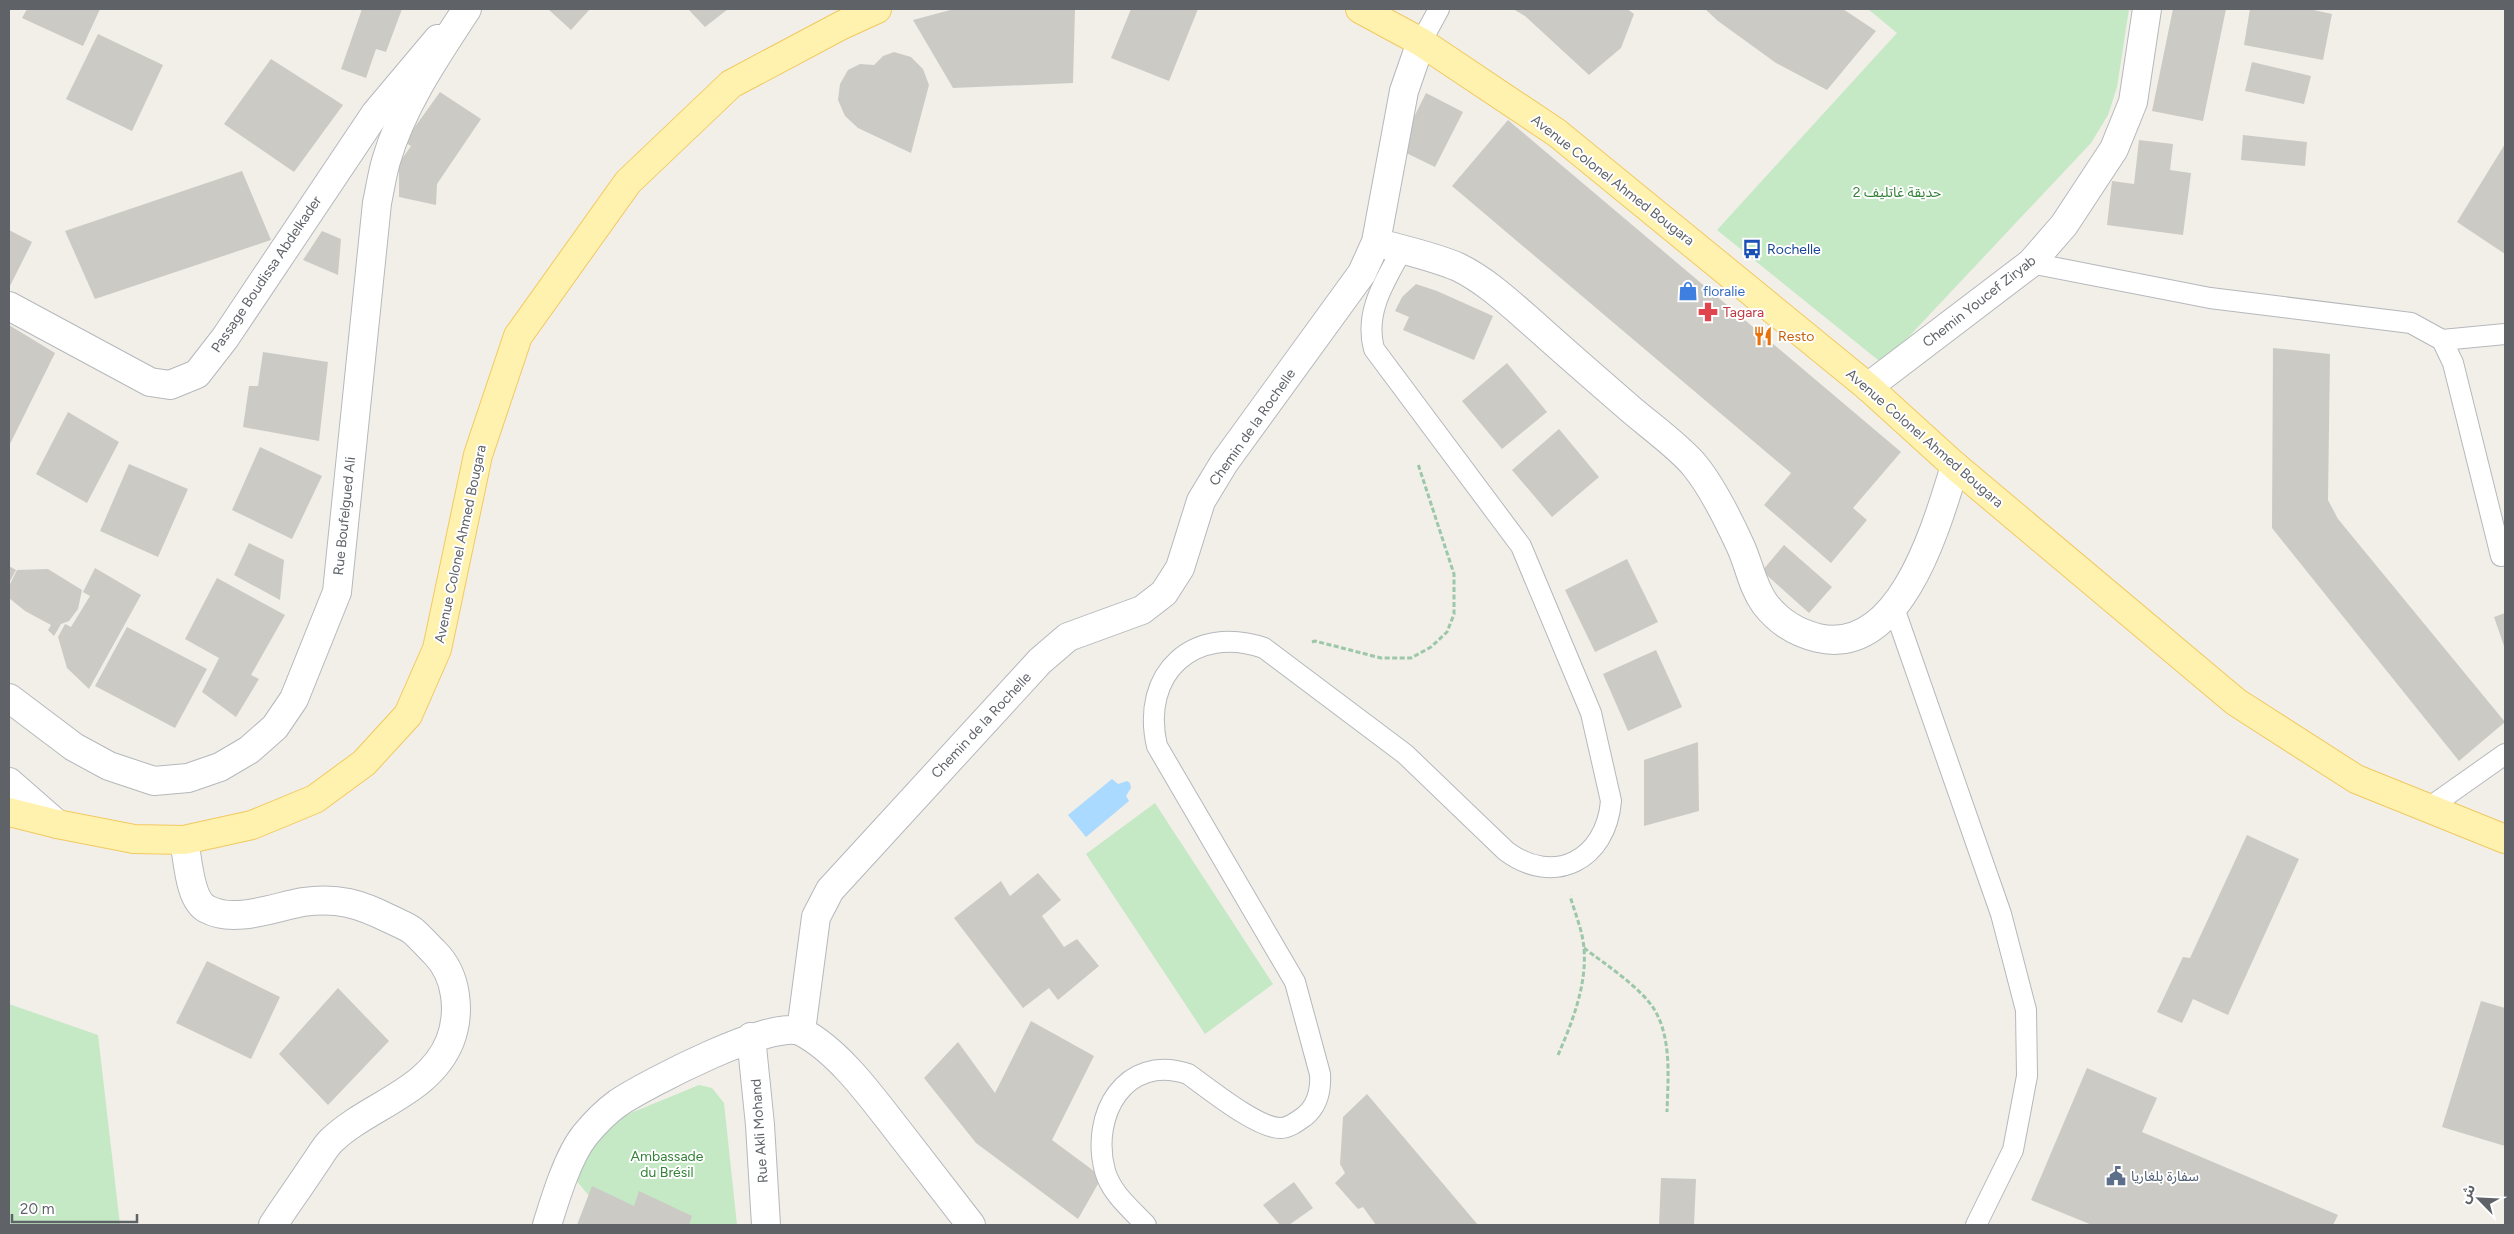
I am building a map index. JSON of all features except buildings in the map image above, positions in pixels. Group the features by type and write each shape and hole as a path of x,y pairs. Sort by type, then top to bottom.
{"main road":[{"name":"Avenue Colonel Ahmed Bougara","path":"9,812 57,824 134,839 184,840 252,825 315,799 364,763 408,715 437,649 478,455 518,336 628,182 731,84 842,25 878,9"},
{"name":"Avenue Colonel Ahmed Bougara","path":"1360,9 1421,42 1557,133 1868,387 1955,466 2236,702 2356,779 2430,807 2505,839"}],"street":[{"name":"Passage Boudissa Abdelkader","path":"9,306 150,382 170,385 198,374 225,338 374,114 463,9"},
{"name":"Rue Boufelgued Ali","path":"9,698 74,747 109,766 154,781 188,778 220,767 249,750 275,727 294,699 336,592 376,212 386,161 403,116 435,58 467,9"},
{"name":"Chemin Youcef Ziryab","path":"1868,387 2031,263 2064,225 2114,149 2133,102 2147,9"},
{"name":"Chemin de la Rochelle","path":"801,1031 816,917 830,890 1040,661 1068,637 1142,610 1164,593 1180,568 1201,501 1224,463 1362,273 1376,242 1404,91 1421,42"},
{"path":"1376,242 1458,268 1504,298 1695,465 1740,545 1756,588 1765,603 1792,628 1816,638 1842,639 1858,635 1873,626 1894,608 1923,557 1936,526 1955,466"},
{"path":"9,782 57,824"},
{"path":"184,840 194,893 200,904 208,910 223,914 246,914 303,902 327,900 361,904 413,930 444,962 456,997 456,1019 450,1041 437,1062 414,1087 364,1116 330,1142 273,1225"},
{"path":"547,1225 560,1185 585,1136 617,1104 653,1083 751,1037 775,1030 801,1031 830,1053 867,1091 971,1225"},
{"name":"Rue Akli Mohand","path":"751,1037 760,1125 766,1225"}],"lane":[{"path":"1421,42 1439,9"},
{"path":"1146,1225 1113,1190 1105,1172 1101,1134 1104,1114 1120,1089 1132,1080 1156,1070 1178,1070 1188,1074 1255,1120 1280,1128 1290,1125 1308,1114 1318,1095 1320,1074 1295,982 1157,746 1153,728 1153,709 1158,691 1166,675 1178,661 1193,650 1219,642 1247,642 1264,648 1283,660 1405,754 1518,860 1546,868 1575,862 1598,844 1610,816 1610,794 1591,713 1521,546 1374,349 1370,334 1377,296 1402,250"},
{"path":"2031,263 2210,298 2411,323 2442,340 2505,334"},
{"path":"2442,340 2453,363 2500,556"},
{"path":"1894,608 2001,914 2026,1010 2026,1076 2013,1150 1976,1225"},
{"path":"2430,807 2505,754"}],"path":[{"path":"1283,660 1306,644 1315,641 1381,658 1411,658 1431,647 1447,632 1454,614 1454,574 1417,461"},
{"path":"1558,1054 1571,1024 1584,969 1584,948 1561,866"},
{"path":"1584,948 1627,981 1654,1009 1663,1032 1668,1061 1667,1112"}],"green space":[{"name":"حديقة غاتليف 2","path":"1868,9 2129,9 2117,87 2108,115 2091,143 1883,364 1717,230 1897,33"},
{"path":"1155,803 1273,984 1205,1034 1086,854"},
{"path":"9,1004 98,1035 120,1225 9,1225"},
{"name":"Ambassade du Brésil","path":"699,1085 712,1088 724,1103 737,1225 578,1225 590,1197 575,1179 596,1142 626,1115"}],"water":[{"path":"1112,779 1118,784 1127,781 1130,783 1131,788 1126,796 1129,801 1086,837 1068,815"}],"place":[{"name":"Rochelle","path":"1752,249"},
{"name":"floralie","path":"1688,291"},
{"name":"Tagara","path":"1708,312"},
{"name":"Resto","path":"1763,336"},
{"name":"سفارة بلغاريا","path":"2116,1176"}]}
